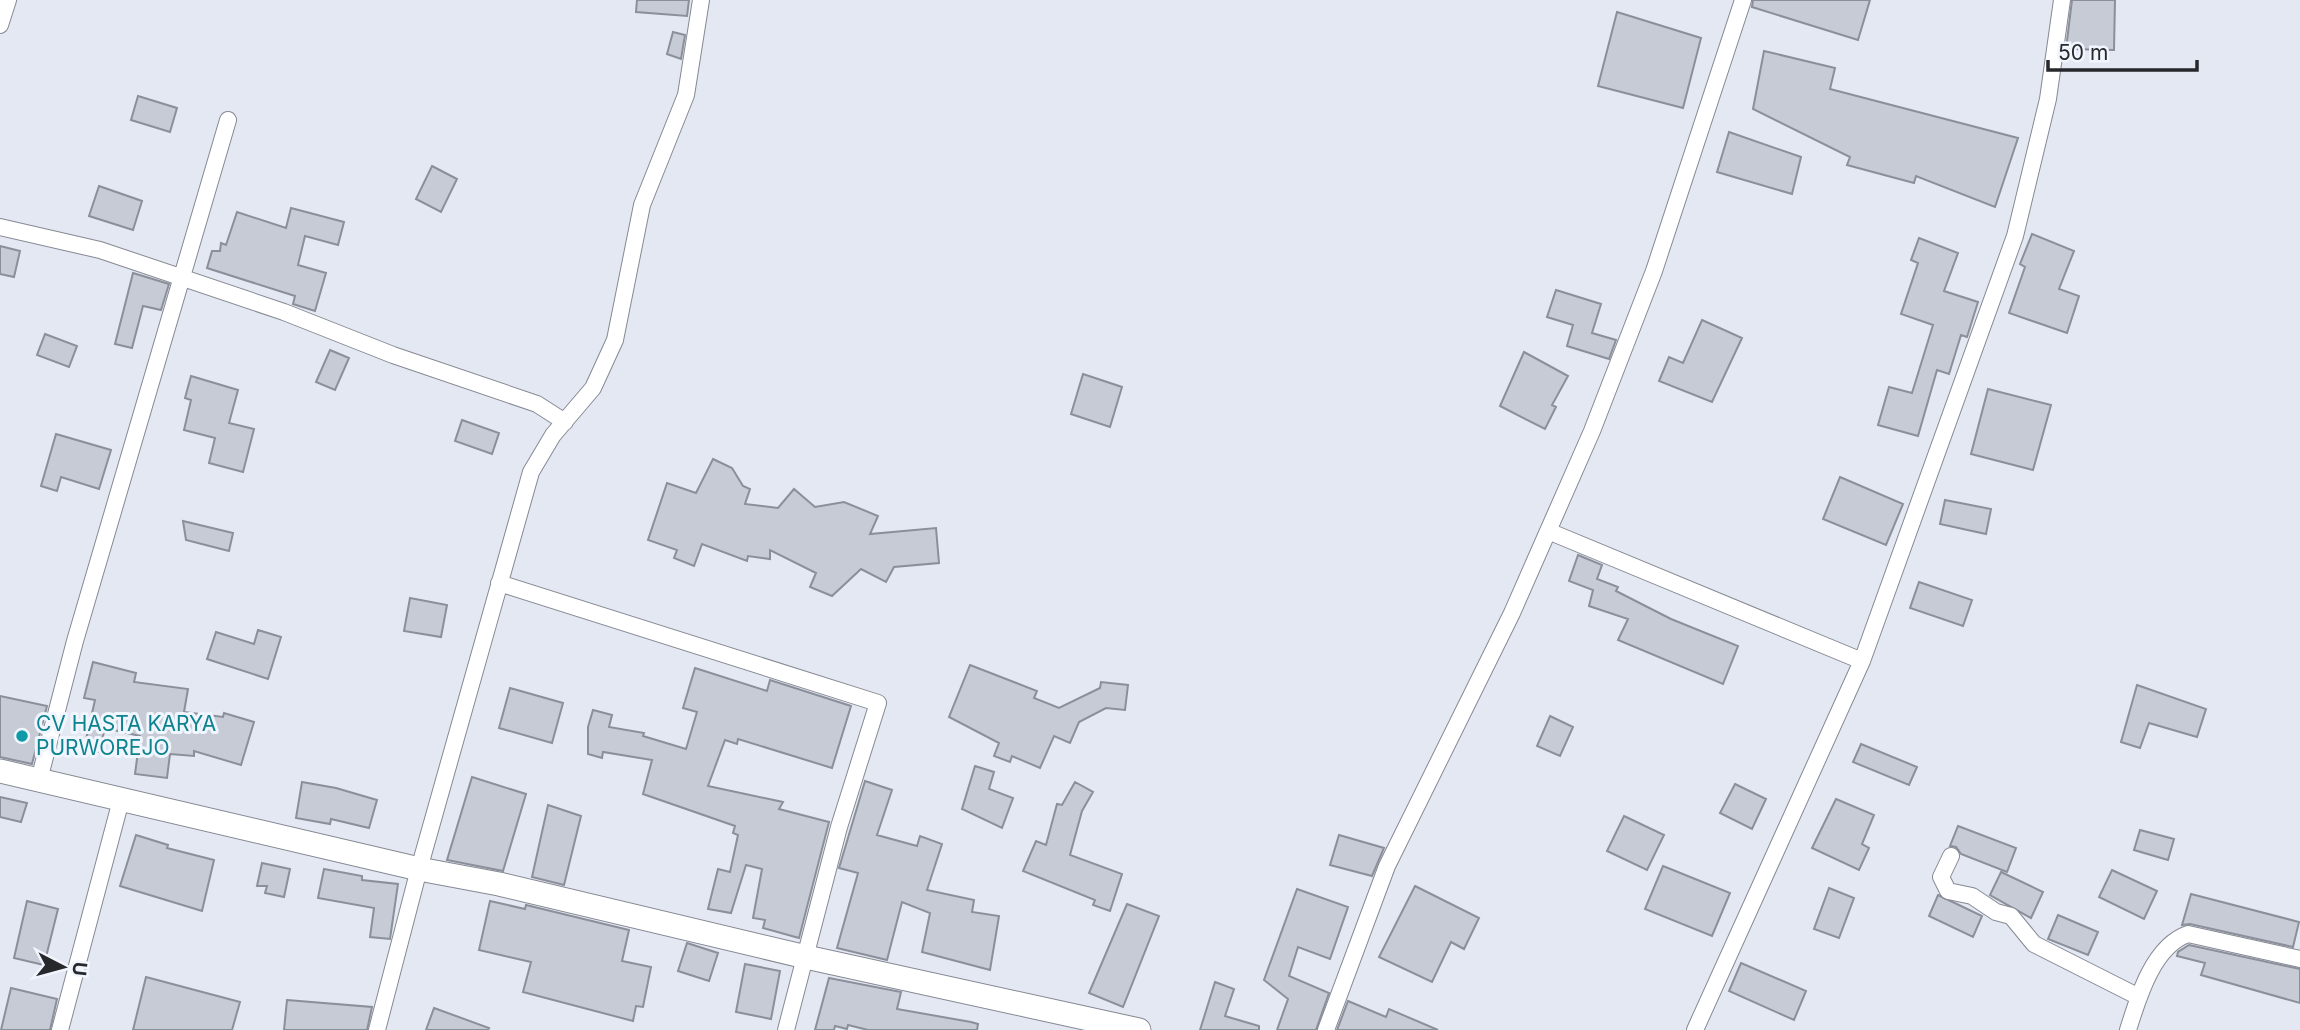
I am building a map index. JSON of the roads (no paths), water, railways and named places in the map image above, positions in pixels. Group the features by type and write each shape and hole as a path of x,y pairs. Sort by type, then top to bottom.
{"main road":[{"path":"0,771 419,869 499,884 806,957 1139,1030"}],"street":[{"path":"0,24 8,0"},
{"path":"377,1030 419,869 531,472 540,452 593,388 615,340 642,205 686,95 701,0"},
{"path":"1326,1030 1387,866 1512,613 1592,431 1654,271 1743,0"},
{"path":"1695,1030 1861,661 2015,236 2048,99 2062,0"},
{"path":"39,780 75,641 228,120"},
{"path":"0,227 100,250 182,277 537,404 565,422"},
{"path":"1548,531 1861,661"},
{"path":"499,583 878,703 839,827 786,1030"},
{"path":"60,1030 121,800"},
{"path":"1951,856 1941,877 1948,891 1972,896 1996,912 2011,916 2034,944 2139,997"},
{"path":"2128,1030 2139,997 2166,948 2177,937 2188,934 2300,959"}],"place":[{"name":"CV HASTA KARYA PURWOREJO","path":"22,736"}]}
